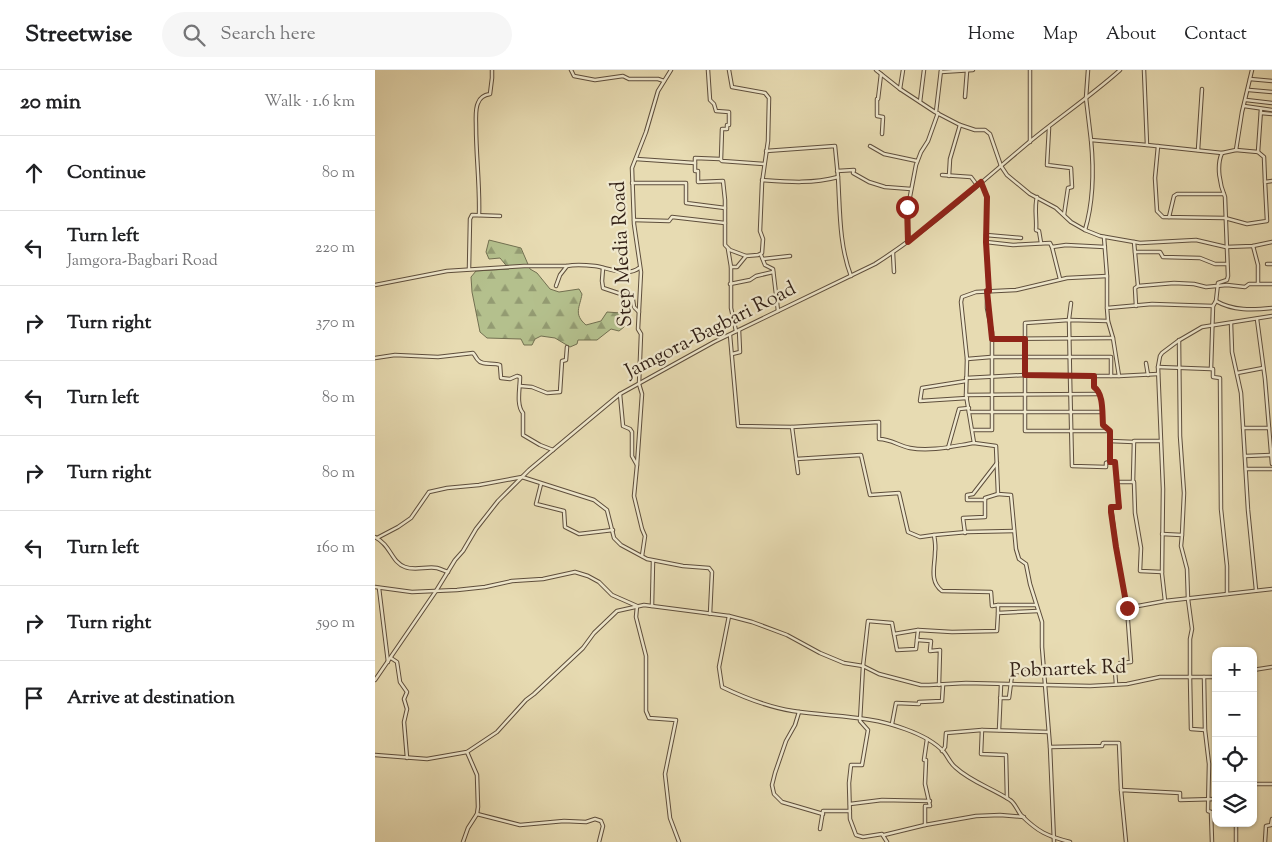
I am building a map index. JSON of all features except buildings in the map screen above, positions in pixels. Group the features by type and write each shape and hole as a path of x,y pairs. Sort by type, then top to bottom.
{"street":[{"path":"479,215 477,103 481,97 490,94 491,70"},
{"path":"571,70 574,76 595,80 623,76 629,79 658,79 664,81"},
{"name":"Step Media Road","path":"642,556 645,536 634,496 642,394 639,384 641,334 638,329 641,272 634,220 632,168 649,123 658,91 671,70"},
{"path":"708,70 710,100 714,104 716,111 729,112 729,125 727,125 727,129 722,129 721,161"},
{"path":"729,70 732,87 768,95 766,151 762,180 760,231 763,239 761,255 765,265 771,267 773,272 778,311"},
{"path":"877,70 900,89 937,113 960,125 975,130 985,130 990,134 1001,166 1007,175 1029,194 1056,208 1085,230 1104,237 1134,242 1197,240 1226,247 1253,246 1272,242"},
{"path":"900,89 903,70"},
{"path":"920,102 924,70"},
{"path":"908,242 907,207 917,161 928,141 937,113 941,71 973,70"},
{"path":"1030,70 1030,142"},
{"path":"1085,230 1093,193 1091,140 1086,98 1088,70"},
{"name":"Jamgora-Bagbari Road","path":"375,680 436,592 476,529 499,501 522,477 620,394 730,335 875,264 893,253 1120,70"},
{"path":"1144,70 1147,145"},
{"path":"1236,150 1252,70"},
{"path":"965,97 968,71"},
{"path":"881,74 876,108 877,116 883,117 882,134"},
{"path":"1250,79 1272,81"},
{"path":"1198,150 1202,90"},
{"path":"1248,90 1272,92"},
{"path":"1246,100 1272,103"},
{"path":"1244,106 1272,114"},
{"path":"1261,112 1272,110"},
{"path":"1258,152 1261,112"},
{"path":"949,176 950,159 960,125"},
{"path":"1049,128 1047,165 1071,168 1072,187 1068,188 1064,215"},
{"path":"1091,140 1158,146 1222,153 1236,150 1258,152 1264,156 1267,221 1247,224 1225,218 1163,217 1157,211 1155,178 1158,146"},
{"path":"766,151 835,146 843,239 847,266 851,276"},
{"path":"871,146 884,154 917,161"},
{"path":"1222,153 1220,158 1221,186 1224,194 1227,280 1217,282 1216,287 1216,301 1213,306 1211,369 1213,369 1213,377 1220,378 1221,509 1227,566 1227,594"},
{"path":"732,354 740,352 738,331 731,308 731,267 728,249 725,245 723,180 698,182 698,171 695,171 695,158 764,164"},
{"path":"636,159 695,163"},
{"path":"837,170 854,170 853,173 869,182 885,187 911,190"},
{"path":"942,175 971,177 977,186"},
{"path":"762,180 802,183 820,182 838,177"},
{"path":"1265,182 1272,181"},
{"path":"972,430 992,430 992,339 986,242 987,197 981,182"},
{"path":"632,183 686,183 686,203 725,208"},
{"path":"1169,217 1173,199 1177,194 1224,194"},
{"path":"1037,198 1035,205 1036,230 1039,231 1041,244"},
{"path":"469,269 470,219 472,215 500,216"},
{"path":"634,220 669,221 671,217 725,222"},
{"path":"986,235 1021,238"},
{"path":"1104,237 1108,321 1113,338 1119,376"},
{"path":"986,242 1013,245 1050,243 1059,279"},
{"path":"1134,242 1138,286 1135,288 1136,306"},
{"path":"1052,247 1066,245 1075,247 1105,247"},
{"path":"1253,246 1258,265 1258,283"},
{"path":"728,249 746,256 761,255"},
{"path":"1135,252 1160,252 1163,256 1200,258 1215,264 1227,264"},
{"path":"893,253 894,272"},
{"path":"731,267 737,267 746,256"},
{"path":"763,259 791,256"},
{"path":"375,285 469,269 567,266 576,264 630,271 639,268"},
{"path":"1267,264 1272,264"},
{"path":"556,286 560,275 567,266"},
{"path":"603,268 603,288 630,297 633,300 634,307 639,312"},
{"path":"730,284 750,280 756,276 773,272"},
{"path":"974,443 967,396 967,358 962,299 976,292 1016,290 1074,277 1107,276"},
{"path":"1138,286 1174,283 1206,287 1227,285 1245,287 1249,284 1272,284"},
{"path":"1216,301 1225,307 1245,310 1272,308"},
{"path":"1071,303 1069,320 1071,466 1106,466 1106,463 1115,462 1119,507 1111,507 1127,608 1131,662 1120,663 1119,669 1115,672 1116,684"},
{"path":"1107,308 1153,304 1213,306"},
{"path":"1165,601 1162,572 1163,489 1158,374 1160,356 1179,340 1202,327 1272,316"},
{"path":"1257,318 1272,464"},
{"path":"1108,321 1069,320 1025,323 1025,431 1110,431"},
{"path":"1231,323 1232,352 1241,393 1245,469 1256,590"},
{"path":"730,335 738,426 793,426 879,422 879,439 896,442 910,448 948,448 974,443 996,446 998,494"},
{"path":"992,339 1113,338"},
{"path":"1179,340 1180,436 1184,499 1181,546 1187,569 1188,599 1192,628 1190,638 1191,729 1205,730"},
{"path":"520,386 532,386 547,393 560,392 562,360 566,360 567,347"},
{"path":"375,358 395,355 438,357 473,353 481,363 497,363 500,365 501,378 520,377 520,410 523,413 523,435 553,450"},
{"path":"967,358 1111,357 1111,376"},
{"path":"1116,358 1119,376"},
{"path":"1146,362 1148,375"},
{"path":"1158,367 1211,369"},
{"path":"1237,372 1263,368"},
{"path":"1099,394 992,394 920,401 922,388 991,376 1119,376 1158,374"},
{"path":"1093,376 1094,387 1098,390 1099,394 1103,425 1110,431 1110,462"},
{"path":"620,394 623,405 623,426 632,432 632,456 637,465"},
{"path":"948,448 959,409 992,412 1102,412"},
{"path":"793,426 798,473"},
{"path":"1243,428 1269,428"},
{"path":"1110,441 1161,441"},
{"path":"1134,442 1133,482 1135,513 1141,548 1140,571 1162,572"},
{"path":"796,459 861,455 869,496 899,493 908,532 921,537 1014,531"},
{"path":"1245,456 1272,456"},
{"path":"997,463 973,494 967,495 967,500 985,500 985,498 998,494 1011,495 1019,559 1027,564 1042,626 1054,842"},
{"path":"1245,469 1272,469"},
{"path":"449,572 437,568 405,567 397,562 388,547 376,538 411,518 426,494 434,490 479,485 522,477 595,500 607,510 614,538 621,545 642,556 653,561 709,568 712,572 710,614"},
{"path":"1117,482 1133,482"},
{"path":"541,484 536,504 564,511 565,527 579,534 613,530"},
{"path":"965,533 963,518 985,517 985,500"},
{"path":"1162,534 1182,535"},
{"path":"935,535 934,581 942,591 991,592 992,606 1037,605"},
{"path":"652,606 653,561"},
{"path":"388,662 377,587 404,592 436,592 485,587 512,581 543,579 575,572 588,576 602,584 612,595 637,606"},
{"path":"1127,608 1165,601 1272,589"},
{"path":"894,634 918,630 952,632 997,631 998,605"},
{"path":"375,755 427,759 467,752 497,732 526,700 535,694 583,648 594,633 617,611 637,606"},
{"path":"637,606 636,617 646,656 647,711 649,718 676,720 665,774 670,818 679,842"},
{"name":"Pobnartek Rd","path":"637,606 652,606 729,616 752,622 787,635 820,653 844,663 863,666 879,674 921,685 966,683 1010,686 1091,686 1160,678 1212,677"},
{"path":"998,613 1038,611"},
{"path":"729,616 719,667 722,687 752,701 776,708 861,718 904,728 927,739 942,751 953,766 980,785 1012,801 1024,817 1041,833 1069,842"},
{"path":"918,630 917,649 897,650 892,623 868,621 860,721 868,730 862,765 851,765 850,818 856,836 884,835 925,825 976,816 1024,817"},
{"path":"892,725 896,702 919,704 919,702 942,702 940,650 930,650 931,641 917,640"},
{"path":"391,658 397,662 400,682 407,692 404,699 407,709 404,722 407,758"},
{"path":"1257,669 1272,667"},
{"path":"1000,698 1009,698 1011,675 1014,672 1045,673"},
{"path":"1204,677 1205,730 1209,764 1208,811 1211,812 1213,842"},
{"path":"999,730 1001,685"},
{"path":"799,712 775,773 772,785 774,794 782,802 823,814"},
{"path":"942,751 945,747 946,733 982,730 1048,732"},
{"path":"982,730 981,754 1006,754 1007,798"},
{"path":"925,825 925,806 930,806 925,784 926,760 924,760 927,739"},
{"path":"1050,747 1102,746 1103,743 1119,743 1126,842"},
{"path":"463,842 468,828 477,814 478,802 477,775 467,752"},
{"path":"1257,784 1272,784"},
{"path":"1121,790 1179,792 1180,800 1212,799"},
{"path":"850,804 881,800 930,800"},
{"path":"820,829 823,811 850,811"},
{"path":"477,814 520,825 597,820 601,821 603,826 599,842"},
{"path":"1265,842 1266,826 1271,825 1272,819"},
{"path":"1236,827 1236,842"},
{"path":"884,835 887,842"}],"green space":[{"path":"489,240 521,248 530,269 537,273 550,289 559,292 579,289 582,294 578,314 586,325 601,321 607,312 621,313 624,327 619,331 611,329 597,340 578,340 577,344 570,347 555,338 541,336 535,339 532,345 524,345 521,339 487,338 480,332 471,277 476,271 509,269 500,258 489,259 486,252"}],"route":[{"path":"907,207 908,242 981,182 987,197 986,242 989,284 987,308 992,339 1025,339 1025,375 1094,376 1094,387 1098,390 1101,399 1103,425 1110,431 1110,462 1115,462 1119,507 1111,507 1111,512 1127,608"}]}
